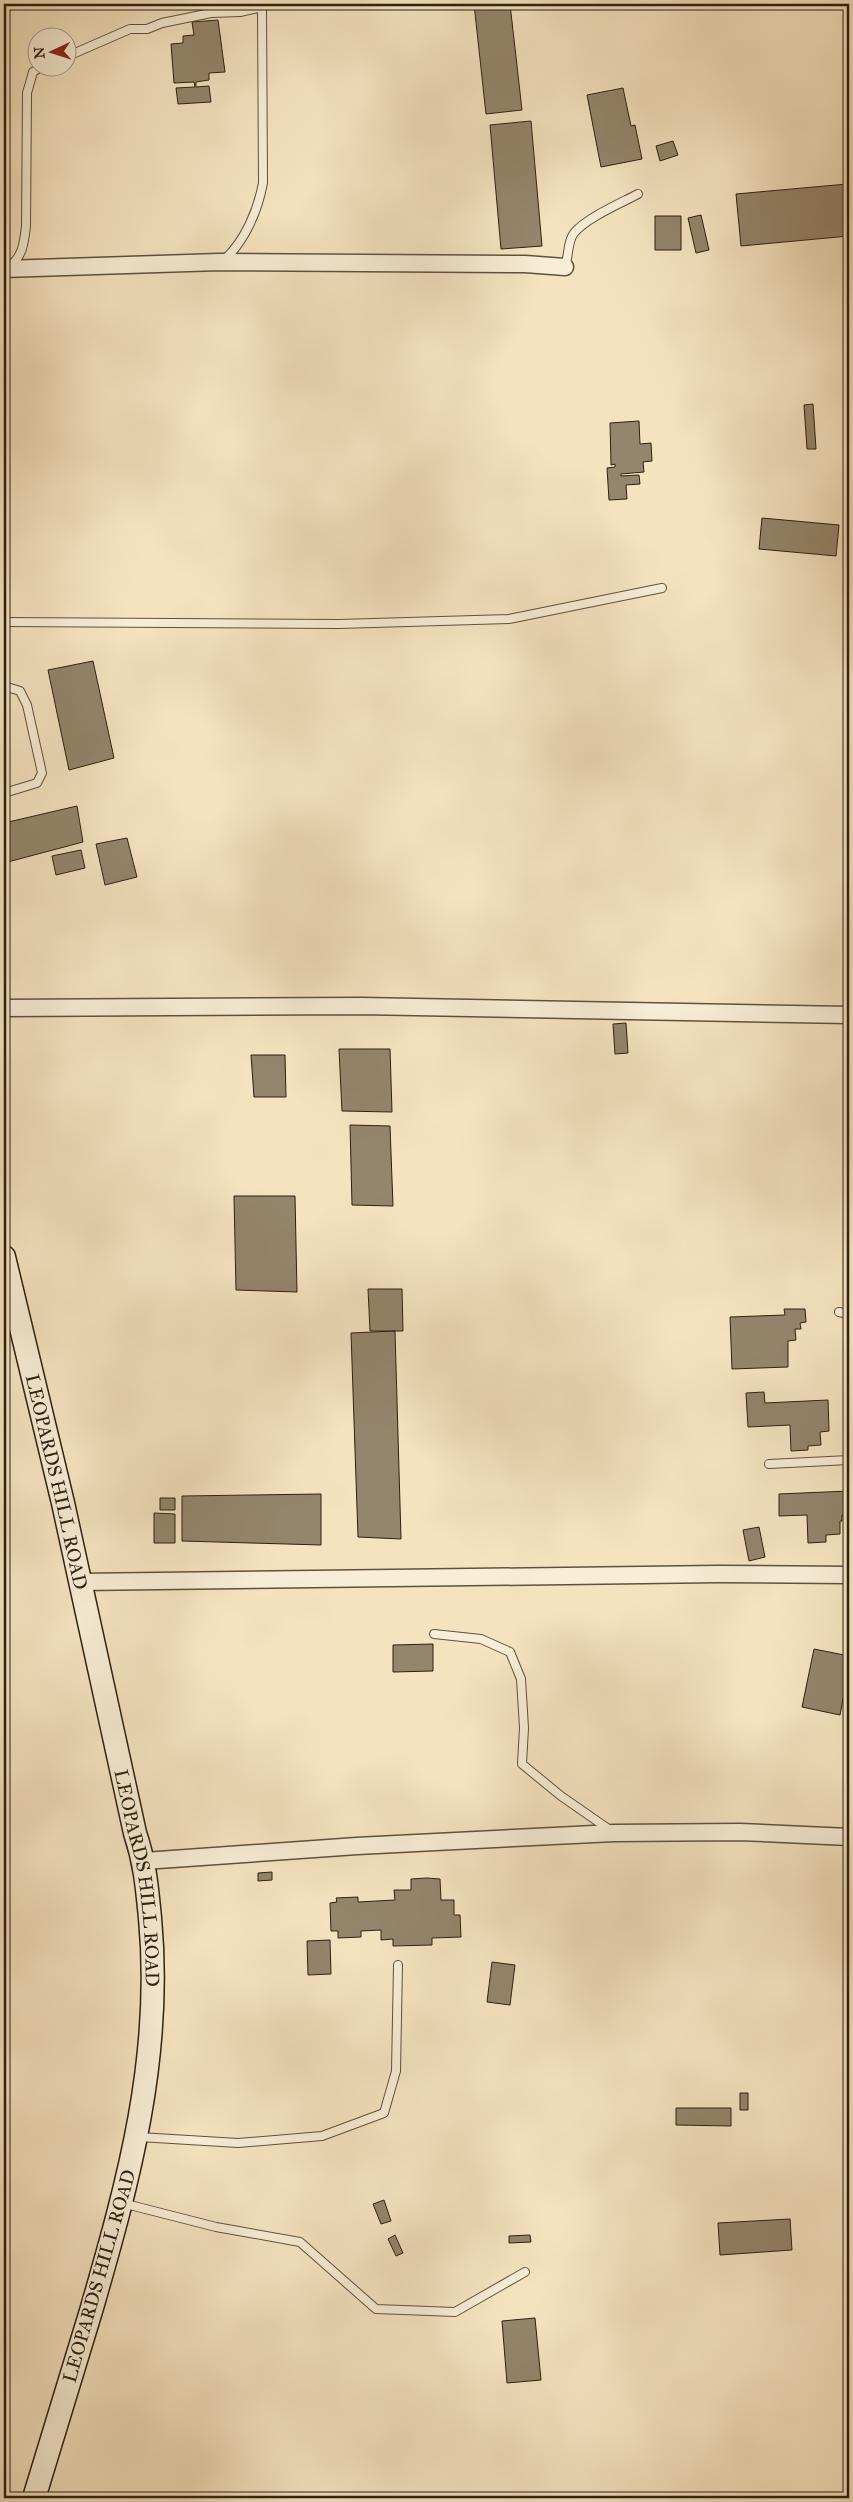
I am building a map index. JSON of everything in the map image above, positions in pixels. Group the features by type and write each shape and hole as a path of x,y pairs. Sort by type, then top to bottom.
{"main road":[{"name":"LEOPARDS HILL ROAD","path":"4,1257 63,1503 133,1824 144,1861 154,1957 150,2052 137,2137 122,2204 34,2498"}],"street":[{"path":"5,269 219,262 525,264 565,267"},
{"path":"4,1008 361,1006 849,1015"},
{"path":"80,1582 718,1574 849,1576"},
{"path":"144,1861 357,1846 614,1833 740,1832 849,1837"}],"lane":[{"path":"78,52 130,29 147,30 162,22 211,13 240,12 262,7 264,183 258,206 250,224 225,260 219,262"},
{"path":"5,269 18,260 24,245 26,226 27,94 31,78"},
{"path":"565,267 574,233 586,223 638,194"},
{"path":"4,622 329,624 509,619 662,588"},
{"path":"4,686 20,691 28,705 42,773 37,783 4,793"},
{"path":"839,1312 849,1314"},
{"path":"768,1464 849,1460"},
{"path":"434,1634 481,1638 510,1652 521,1679 524,1728 522,1764 561,1796 614,1833"},
{"path":"137,2137 238,2143 322,2136 384,2113 396,2071 398,1965"},
{"path":"122,2204 216,2228 300,2242 376,2309 455,2312 526,2272"}],"building":[{"path":"474,4 510,4 522,110 486,114"},
{"path":"218,20 225,72 209,73 209,80 196,82 196,87 209,86 211,102 178,104 176,88 195,87 194,82 174,83 171,44 183,43 183,36 194,35 192,22"},
{"path":"623,88 631,126 635,125 642,159 601,167 587,95"},
{"path":"531,121 542,246 501,249 490,125"},
{"path":"673,141 678,155 660,161 656,146"},
{"path":"847,184 849,236 741,246 736,194"},
{"path":"701,215 709,250 696,253 688,218"},
{"path":"655,216 681,216 681,250 655,250"},
{"path":"813,404 816,449 807,449 804,405"},
{"path":"639,421 640,444 651,443 652,461 643,462 644,472 621,474 621,476 639,475 640,484 626,485 627,499 609,500 607,468 615,467 615,464 611,465 610,423"},
{"path":"762,518 839,525 836,556 759,549"},
{"path":"93,661 114,758 69,770 48,670"},
{"path":"77,806 83,842 4,863 4,823"},
{"path":"127,838 137,877 105,885 96,844"},
{"path":"81,850 85,868 56,875 52,856"},
{"path":"626,1023 628,1053 615,1054 613,1024"},
{"path":"339,1049 390,1049 392,1112 342,1111"},
{"path":"251,1055 285,1055 286,1097 254,1097"},
{"path":"350,1125 390,1126 393,1206 352,1205"},
{"path":"234,1196 295,1196 297,1292 236,1290"},
{"path":"368,1289 402,1289 403,1331 370,1331"},
{"path":"784,1309 805,1309 806,1322 800,1323 801,1329 795,1329 796,1340 788,1341 788,1367 732,1369 730,1317 785,1315"},
{"path":"395,1331 401,1539 358,1537 351,1333"},
{"path":"764,1392 765,1403 828,1400 829,1431 820,1432 821,1445 808,1446 808,1450 791,1451 790,1425 748,1427 746,1393"},
{"path":"849,1491 849,1515 842,1515 840,1534 826,1535 826,1542 808,1543 807,1515 779,1516 779,1494"},
{"path":"321,1494 321,1545 182,1541 182,1496"},
{"path":"160,1498 175,1498 175,1510 160,1510"},
{"path":"154,1513 175,1514 175,1543 154,1543"},
{"path":"759,1527 765,1557 749,1561 743,1530"},
{"path":"433,1644 433,1671 393,1672 393,1645"},
{"path":"814,1649 849,1656 849,1667 840,1715 802,1707"},
{"path":"272,1872 272,1880 258,1881 258,1873"},
{"path":"411,1879 440,1879 441,1900 454,1900 454,1915 460,1915 461,1937 432,1938 432,1945 393,1946 393,1939 381,1940 381,1930 361,1931 361,1937 338,1938 338,1931 331,1931 330,1903 337,1902 336,1898 358,1897 358,1902 395,1900 394,1890 411,1890"},
{"path":"330,1940 331,1974 308,1975 307,1941"},
{"path":"492,1962 515,1965 510,2005 487,2002"},
{"path":"740,2093 748,2093 748,2110 740,2110"},
{"path":"676,2108 731,2108 731,2126 676,2125"},
{"path":"384,2200 391,2221 381,2224 373,2204"},
{"path":"790,2219 792,2250 720,2255 718,2223"},
{"path":"395,2235 403,2253 396,2256 388,2239"},
{"path":"530,2235 531,2242 509,2243 509,2236"},
{"path":"535,2318 541,2380 507,2383 502,2321"}]}
